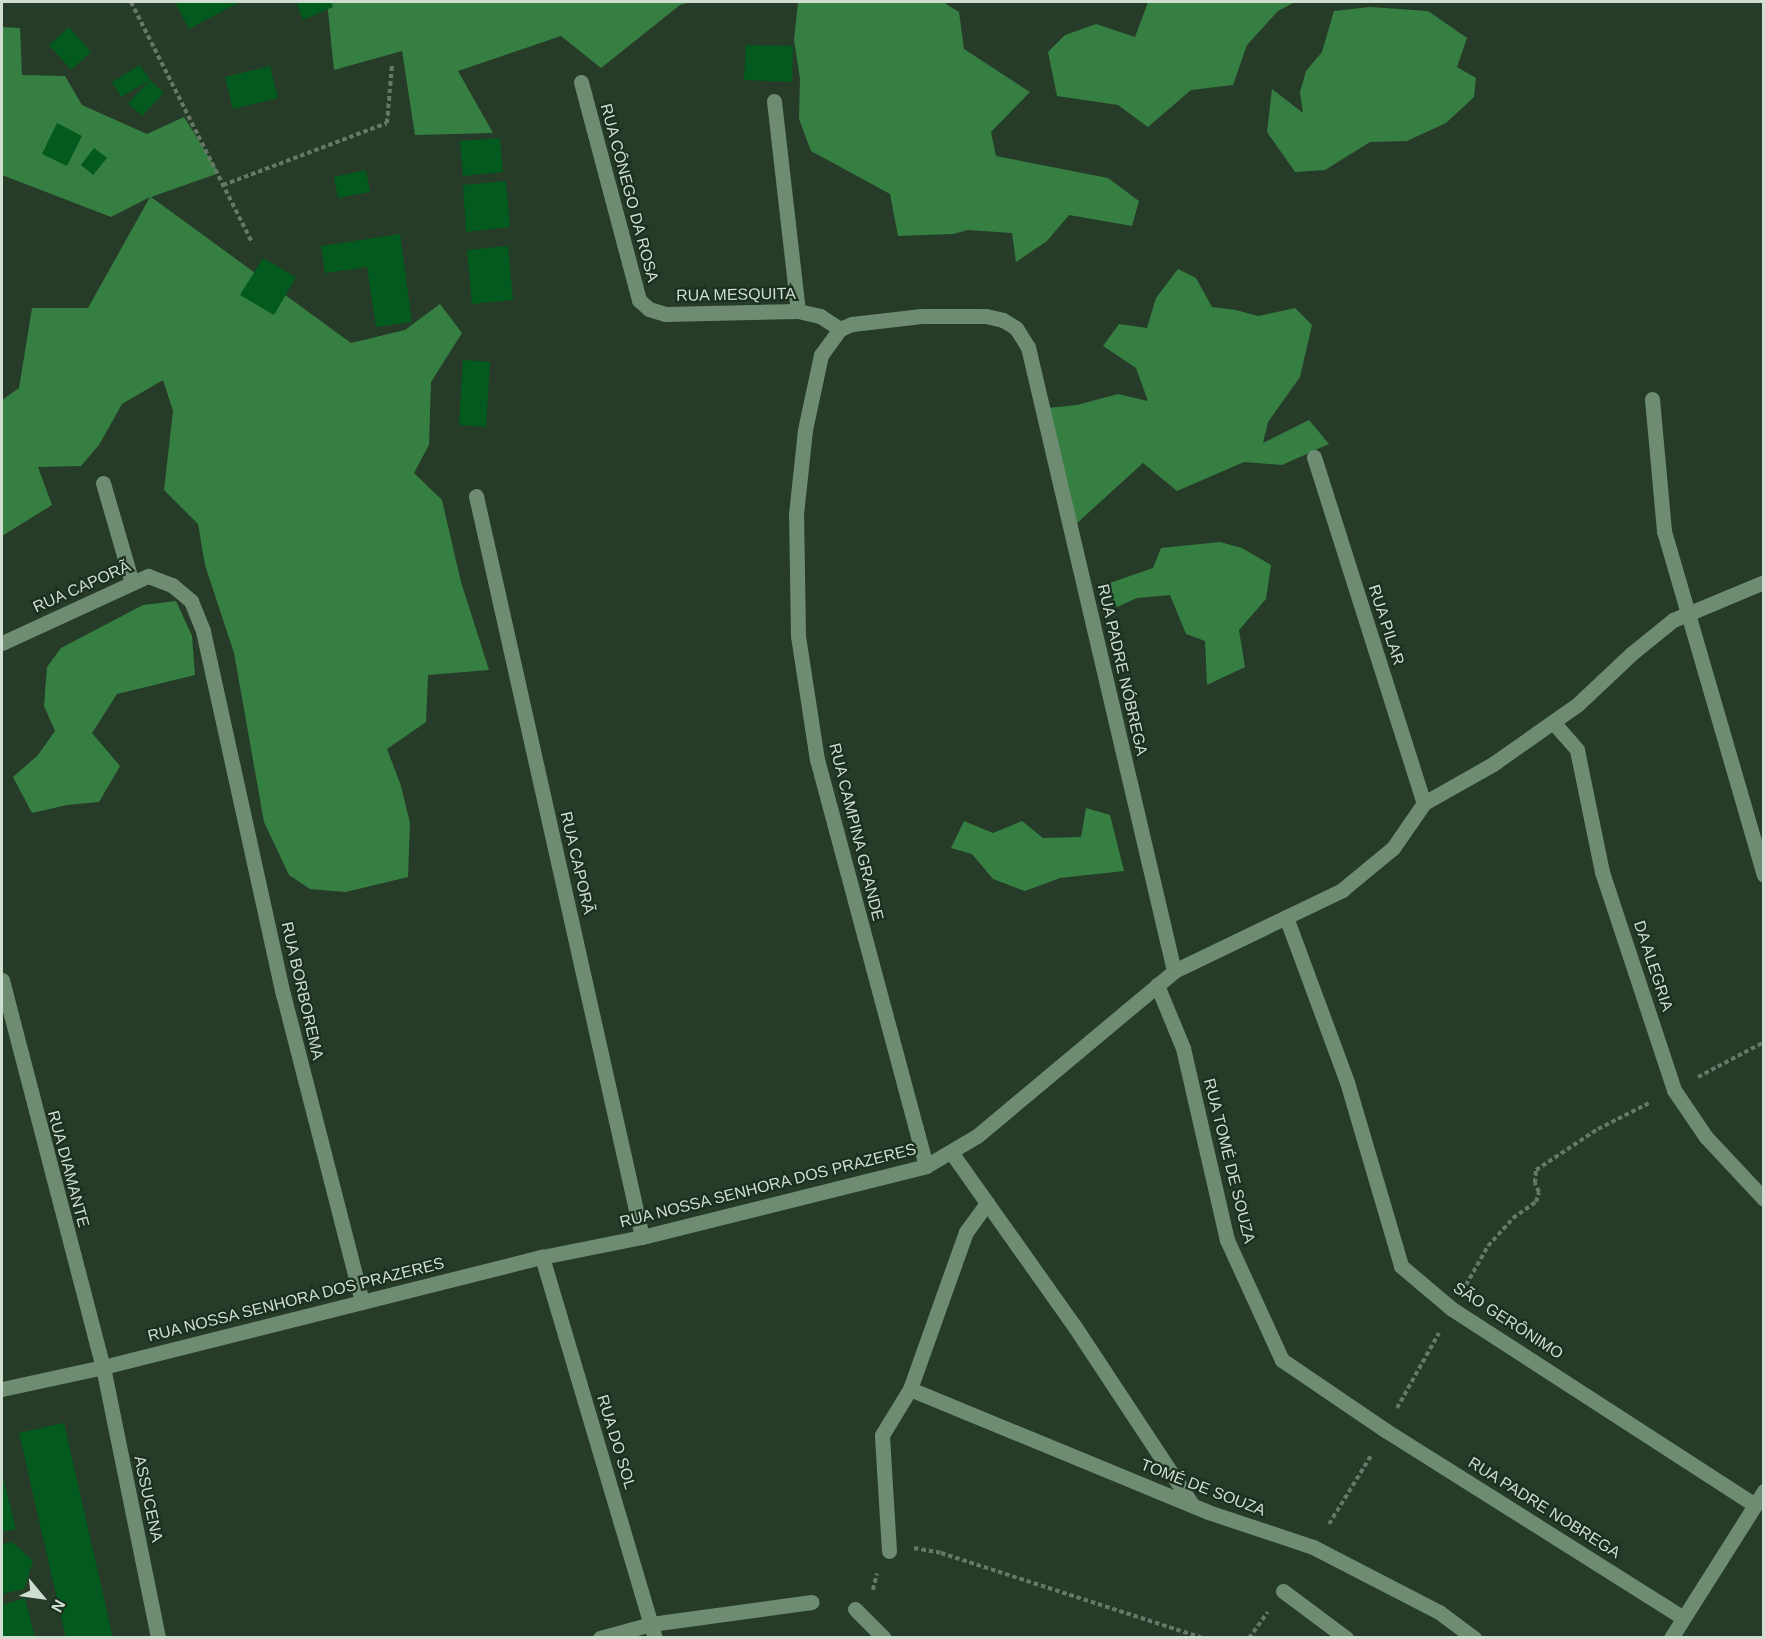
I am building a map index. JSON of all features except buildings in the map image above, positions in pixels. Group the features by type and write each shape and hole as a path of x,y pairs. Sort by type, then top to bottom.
{"street":[{"name":"RUA CÔNEGO DA ROSA","path":"581,82 639,300 649,309"},
{"path":"774,101 798,311"},
{"name":"RUA MESQUITA","path":"649,309 665,314 798,311 820,316 840,329"},
{"name":"RUA PADRE NÓBREGA","path":"840,329 852,324 922,316 986,316 1003,320 1016,328 1028,347 1174,970"},
{"name":"RUA CAMPINA GRANDE","path":"840,329 821,355 805,430 796,514 798,636 817,760 926,1166"},
{"path":"1652,399 1664,531 1690,613 1764,875"},
{"name":"RUA PILAR","path":"1314,458 1424,803"},
{"path":"103,483 132,583"},
{"name":"RUA CAPORÃ","path":"476,496 642,1237"},
{"name":"RUA CAPORÃ","path":"2,643 148,576 171,585 191,601 203,631 215,687"},
{"name":"RUA NOSSA SENHORA DOS PRAZERES","path":"2,1389 102,1367 542,1257 642,1237 926,1166 977,1136 1174,970 1342,890 1393,848 1424,803 1493,764 1578,704 1631,654 1673,620 1764,582"},
{"name":"RUA BORBOREMA","path":"215,687 283,994 362,1302"},
{"name":"DA ALEGRIA","path":"1553,722 1577,750 1602,872 1674,1090 1706,1137 1764,1199"},
{"name":"SÃO GERÔNIMO","path":"1286,917 1347,1082 1401,1266 1452,1309 1755,1504"},
{"name":"RUA DIAMANTE","path":"2,980 102,1367"},
{"name":"RUA TOMÉ DE SOUZA","path":"1157,985 1183,1048 1227,1240 1282,1360 1385,1430"},
{"path":"951,1152 1075,1327 1193,1506"},
{"path":"889,1551 882,1435 910,1389 966,1232 987,1203"},
{"name":"RUA DO SOL","path":"542,1257 653,1631"},
{"name":"ASSUCENA","path":"102,1367 158,1638"},
{"name":"TOMÉ DE SOUZA","path":"910,1389 1193,1506 1313,1547 1439,1612 1474,1638"},
{"name":"RUA PADRE NOBREGA","path":"1385,1430 1683,1618"},
{"path":"1671,1638 1764,1491"},
{"path":"1283,1591 1346,1638"},
{"path":"600,1638 653,1631 811,1602"},
{"path":"855,1609 884,1638"}],"path":[{"path":"131,2 252,243"},
{"path":"223,185 387,123 392,65"},
{"path":"1313,1547 1344,1504 1488,1246 1513,1218 1536,1202 1539,1192 1535,1183 1536,1170 1599,1129 1764,1042"},
{"path":"855,1609 864,1606 872,1596 879,1565 889,1551 901,1546 941,1553 1203,1638"},
{"path":"1248,1638 1283,1591"}],"green space":[{"path":"327,2 691,2 680,5 601,68 561,36 458,71 493,133 415,135 402,51 334,70"},
{"path":"798,2 943,2 959,12 964,49 1030,92 991,132 996,156 1108,178 1139,201 1132,226 1069,215 1047,241 1016,262 1012,233 968,230 953,234 898,236 890,194 811,151 799,119 800,79 794,40"},
{"path":"1148,2 1295,2 1278,11 1247,45 1233,85 1191,90 1148,127 1118,105 1057,96 1048,52 1065,35 1096,24 1135,37"},
{"path":"1370,7 1428,11 1467,38 1457,67 1476,78 1474,97 1446,123 1407,141 1370,142 1325,170 1295,172 1267,132 1272,89 1303,113 1300,92 1306,71 1322,52 1334,11"},
{"path":"2,27 20,28 22,75 65,76 82,105 147,134 184,117 219,173 151,197 351,343 405,330 440,304 462,333 431,382 429,445 414,473 442,500 461,582 489,670 428,675 426,722 387,749 401,786 410,823 408,877 346,892 310,889 289,875 264,822 234,653 205,565 198,524 164,490 173,411 163,380 122,404 99,445 81,466 38,467 52,505 2,536 2,400 19,388 32,308 88,308 150,197 111,217 2,175"},
{"path":"1178,269 1196,278 1212,307 1258,316 1295,308 1312,325 1300,377 1268,422 1263,443 1309,420 1329,444 1282,465 1244,462 1177,491 1143,463 1076,524 1048,408 1077,405 1118,394 1148,401 1136,368 1103,346 1119,324 1147,328 1156,298"},
{"path":"1220,542 1242,548 1271,565 1266,599 1239,630 1245,667 1207,685 1205,641 1186,634 1170,595 1137,598 1117,607 1104,585 1153,568 1161,548"},
{"path":"176,601 192,636 195,675 117,694 92,733 120,766 99,802 67,805 32,813 13,777 38,755 55,731 44,706 47,667 61,648 143,605"},
{"path":"1086,808 1110,815 1124,871 1060,878 1025,891 993,879 972,854 951,848 964,821 993,833 1022,821 1043,838 1081,837"}]}
